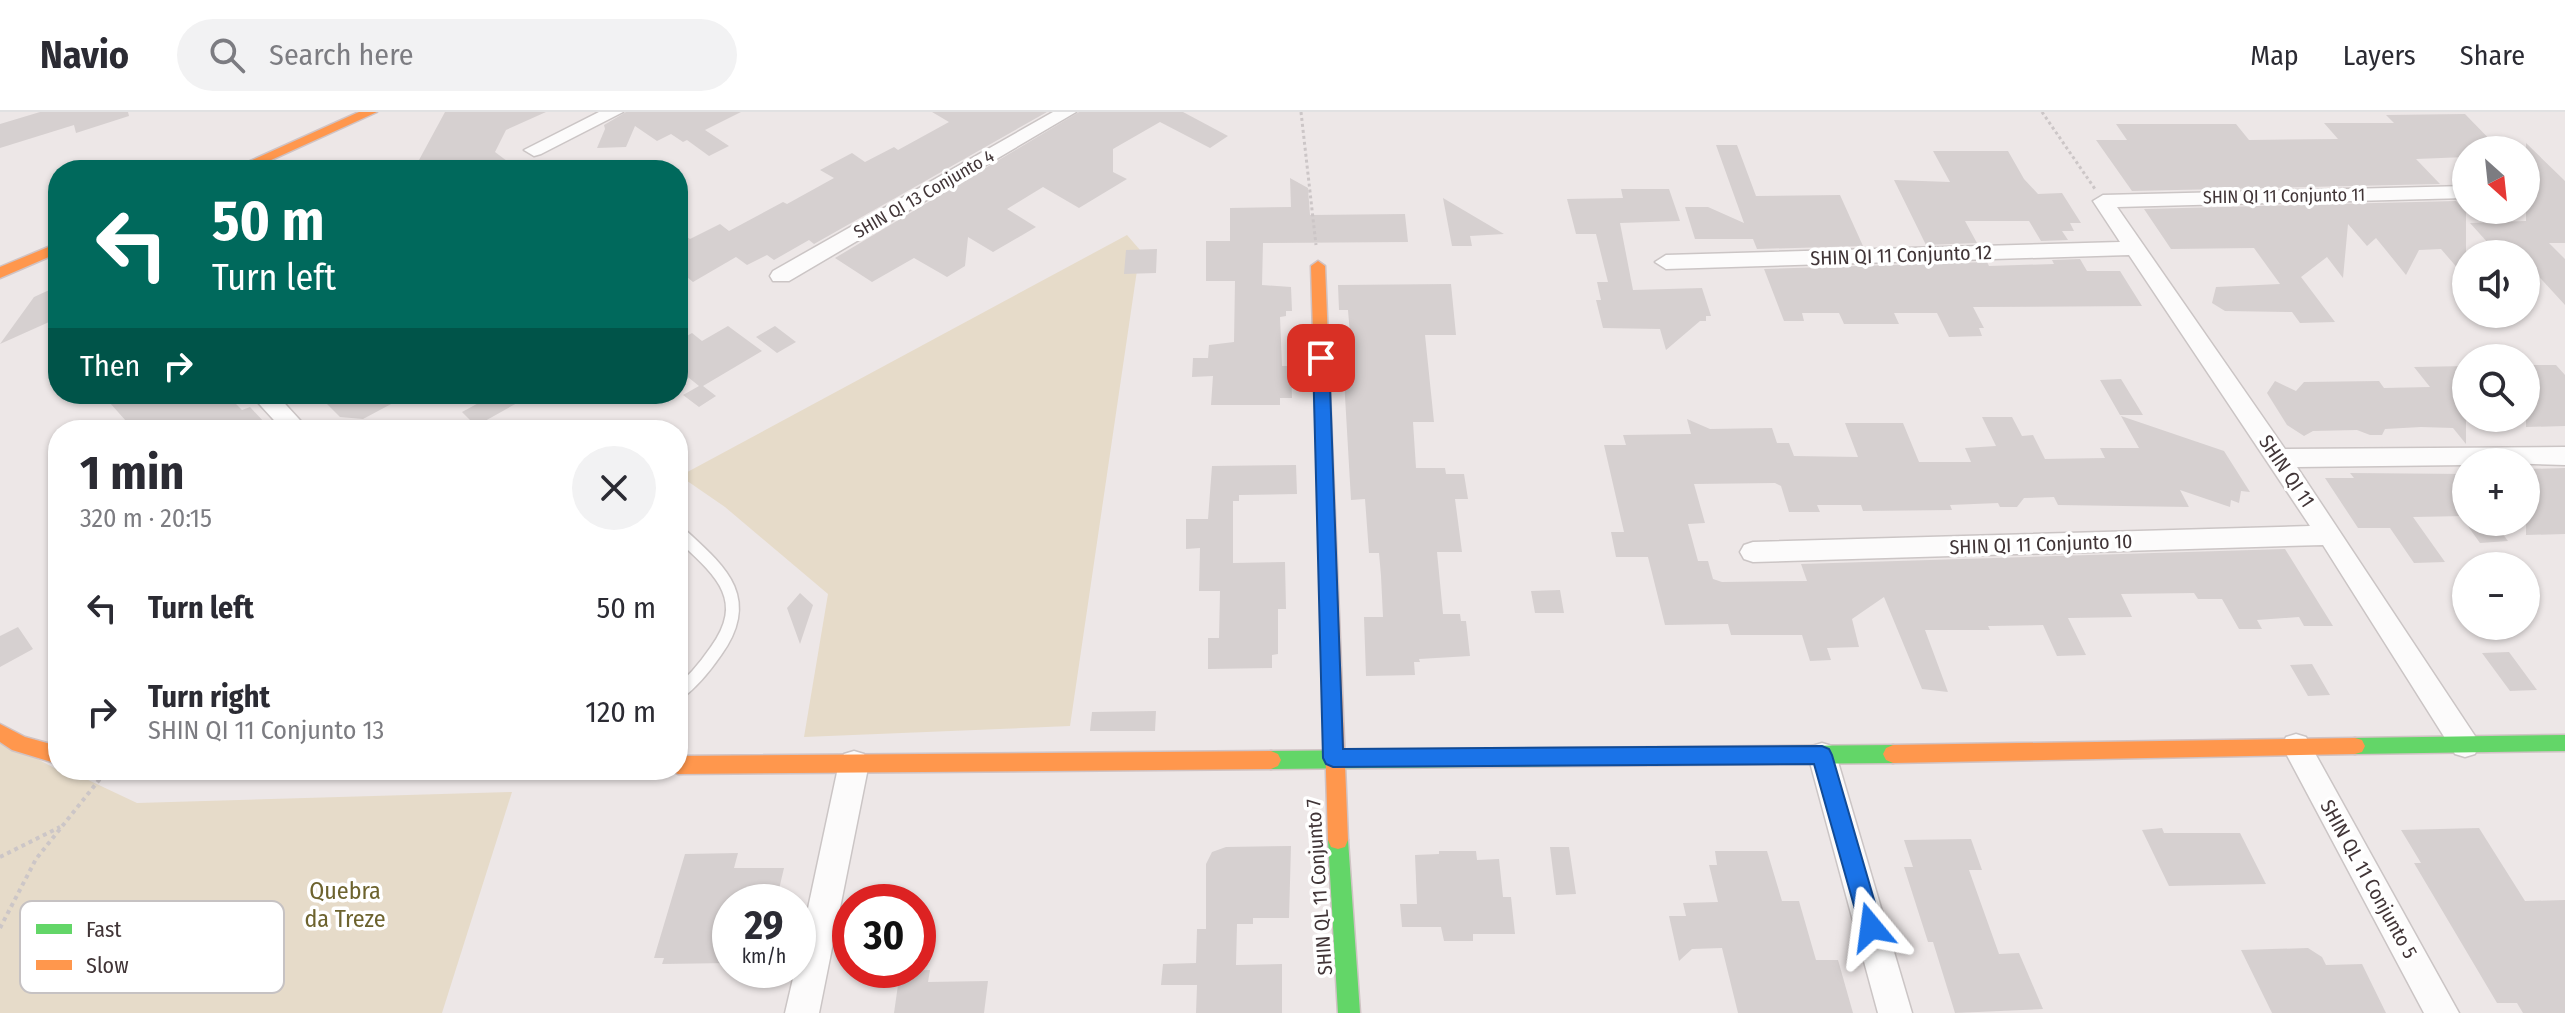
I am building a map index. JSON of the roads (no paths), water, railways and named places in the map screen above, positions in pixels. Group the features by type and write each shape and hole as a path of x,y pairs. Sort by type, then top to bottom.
{"street":[{"path":"260,160 370,112"},
{"path":"534,150 614,112"},
{"name":"SHIN QI 13 Conjunto 4","path":"781,276 1067,112"},
{"name":"SHIN QI 11 Conjunto 11","path":"2103,201 2452,192"},
{"name":"SHIN QI 11","path":"2103,201 2330,535 2465,745"},
{"name":"SHIN QI 11 Conjunto 12","path":"1666,262 2135,248"},
{"path":"0,273 48,252"},
{"name":"SHIN QL 11 Conjunto 7","path":"1318,266 1333,758 1349,1013"},
{"path":"272,404 287,420"},
{"path":"2278,458 2565,456"},
{"name":"SHIN QI 11 Conjunto 10","path":"1753,552 2330,535"},
{"path":"0,732 19,744 48,752"},
{"path":"688,765 1822,755 2565,743"},
{"name":"SHIN QL 11 Conjunto 5","path":"2296,746 2442,1013"},
{"path":"1822,755 1895,1013"},
{"path":"802,1013 854,763"}],"lane":[{"path":"688,541 720,571 732,593 736,619 720,648 688,682"}],"park label":[{"name":"Quebra da Treze","path":"345,905"}]}
